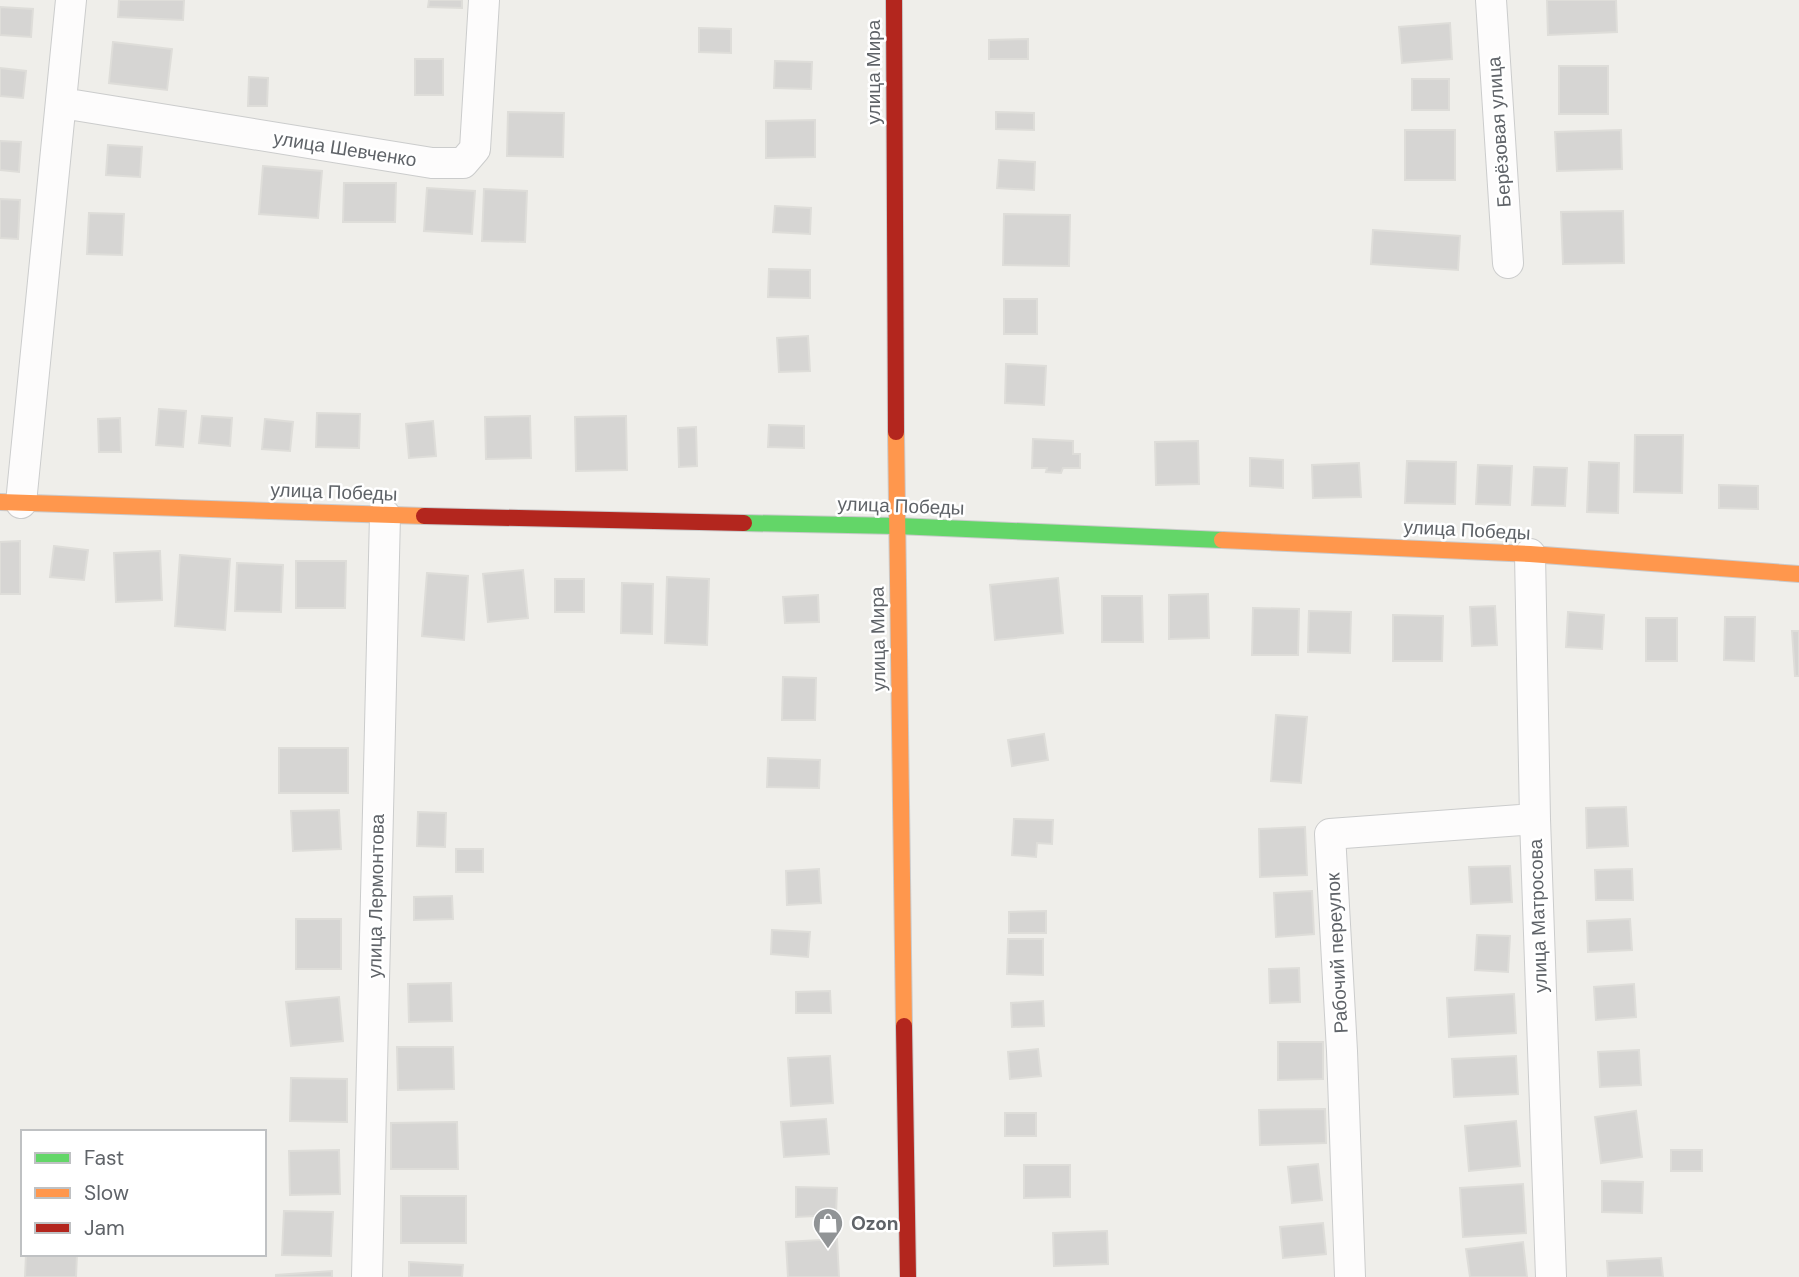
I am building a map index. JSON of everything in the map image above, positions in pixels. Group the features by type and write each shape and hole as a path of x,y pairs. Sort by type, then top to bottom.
{"street":[{"path":"10,502 62,103 71,0"},
{"name":"улица Шевченко","path":"62,103 432,163 463,163 475,149 484,0"},
{"name":"улица Мира","path":"894,0 897,526 908,1277"},
{"name":"Берёзовая улица","path":"1490,0 1508,263"},
{"name":"улица Победы","path":"10,502 384,515 897,526 1530,554 1799,574"},
{"name":"улица Лермонтова","path":"368,1277 384,515"},
{"name":"улица Матросова","path":"1530,554 1535,819 1551,1277"},
{"name":"Рабочий переулок","path":"1350,1277 1342,1051 1330,834 1535,819"}],"building":[{"path":"119,0 184,0 183,20 118,17"},
{"path":"429,0 462,0 462,8 428,7"},
{"path":"1547,0 1616,0 1617,32 1548,35"},
{"path":"0,7 33,9 31,37 0,35"},
{"path":"1450,23 1452,59 1402,63 1399,27"},
{"path":"699,28 731,29 731,53 699,52"},
{"path":"1028,39 1028,59 989,59 989,40"},
{"path":"113,42 172,49 167,90 109,83"},
{"path":"415,59 443,59 443,95 415,95"},
{"path":"775,61 812,62 811,89 774,88"},
{"path":"1559,66 1608,66 1608,114 1559,114"},
{"path":"0,68 26,71 23,98 0,96"},
{"path":"249,77 268,78 267,106 248,106"},
{"path":"1412,79 1449,79 1449,110 1412,110"},
{"path":"508,112 564,113 563,157 507,156"},
{"path":"996,112 1034,113 1034,130 996,129"},
{"path":"815,120 815,157 766,158 766,121"},
{"path":"1405,130 1455,130 1455,180 1405,180"},
{"path":"1621,130 1622,169 1557,171 1555,132"},
{"path":"0,141 21,142 19,172 0,170"},
{"path":"108,145 142,147 140,177 106,175"},
{"path":"999,160 1035,162 1034,190 997,188"},
{"path":"263,166 322,171 318,218 259,214"},
{"path":"344,183 396,183 395,222 343,222"},
{"path":"427,188 475,191 472,234 424,231"},
{"path":"484,189 527,191 525,242 482,241"},
{"path":"0,199 20,200 18,239 0,238"},
{"path":"775,206 811,208 810,234 773,232"},
{"path":"1623,211 1624,263 1563,264 1561,212"},
{"path":"89,213 124,214 122,255 87,254"},
{"path":"1004,214 1070,215 1069,266 1003,265"},
{"path":"1373,230 1460,236 1458,270 1371,264"},
{"path":"769,269 810,270 810,298 768,297"},
{"path":"1004,299 1037,299 1037,334 1004,334"},
{"path":"808,336 810,371 779,372 777,338"},
{"path":"1006,364 1046,366 1044,405 1005,403"},
{"path":"159,409 186,411 183,447 156,445"},
{"path":"317,413 360,414 359,448 316,447"},
{"path":"202,416 232,418 230,446 199,443"},
{"path":"530,416 531,458 486,459 485,417"},
{"path":"626,416 627,470 576,471 575,417"},
{"path":"120,418 121,452 99,452 98,419"},
{"path":"265,419 293,422 290,451 262,449"},
{"path":"433,421 436,456 409,458 406,424"},
{"path":"769,425 804,426 804,448 768,447"},
{"path":"696,427 697,466 679,467 678,428"},
{"path":"1635,435 1683,435 1682,493 1634,492"},
{"path":"1033,439 1073,441 1073,454 1080,454 1080,468 1063,468 1061,473 1046,472 1047,468 1032,468"},
{"path":"1198,441 1199,484 1156,485 1155,442"},
{"path":"1250,458 1283,460 1283,488 1250,486"},
{"path":"1407,461 1456,462 1455,504 1405,503"},
{"path":"1589,462 1619,463 1618,513 1587,512"},
{"path":"1359,463 1361,497 1313,498 1312,465"},
{"path":"1478,465 1512,466 1510,505 1476,504"},
{"path":"1534,467 1567,468 1565,506 1532,505"},
{"path":"1719,485 1758,486 1758,509 1719,508"},
{"path":"20,541 20,594 0,594 0,542"},
{"path":"54,546 88,550 84,580 50,577"},
{"path":"160,551 162,600 116,602 114,553"},
{"path":"180,555 230,559 225,630 175,626"},
{"path":"296,561 346,561 345,608 296,608"},
{"path":"237,563 283,565 281,612 235,611"},
{"path":"523,570 528,618 488,622 483,574"},
{"path":"427,573 468,576 464,640 422,636"},
{"path":"667,577 709,579 707,645 665,643"},
{"path":"1058,578 1063,633 995,640 990,585"},
{"path":"555,579 584,579 584,612 555,612"},
{"path":"622,583 653,584 652,634 621,633"},
{"path":"1208,594 1209,638 1169,639 1169,595"},
{"path":"818,595 819,622 785,623 783,597"},
{"path":"1102,596 1142,596 1143,642 1102,642"},
{"path":"1495,606 1497,645 1472,646 1470,607"},
{"path":"1253,608 1299,609 1298,655 1252,655"},
{"path":"1309,611 1351,612 1350,653 1308,652"},
{"path":"1568,612 1604,615 1602,649 1566,647"},
{"path":"1393,615 1443,616 1442,661 1393,661"},
{"path":"1725,617 1755,617 1754,661 1724,660"},
{"path":"1646,618 1677,618 1677,661 1646,661"},
{"path":"1792,631 1799,631 1799,676 1795,676"},
{"path":"783,677 816,678 815,720 782,720"},
{"path":"1276,715 1307,717 1301,783 1271,781"},
{"path":"1044,734 1048,760 1012,766 1008,740"},
{"path":"279,748 348,748 348,793 279,793"},
{"path":"768,758 820,760 819,788 767,787"},
{"path":"1626,807 1628,846 1587,848 1586,808"},
{"path":"339,810 341,849 293,851 291,811"},
{"path":"418,812 446,813 445,847 417,846"},
{"path":"1014,819 1053,820 1052,844 1037,843 1036,857 1012,855"},
{"path":"1305,827 1307,875 1260,877 1259,829"},
{"path":"456,849 483,849 483,872 456,872"},
{"path":"1510,866 1512,902 1471,904 1469,867"},
{"path":"819,869 821,903 787,905 786,871"},
{"path":"1632,869 1633,900 1596,900 1595,870"},
{"path":"1312,891 1314,934 1276,937 1274,893"},
{"path":"452,896 453,919 414,920 414,897"},
{"path":"1046,911 1046,933 1009,933 1009,912"},
{"path":"296,919 341,919 341,969 296,969"},
{"path":"1630,919 1632,950 1588,952 1587,921"},
{"path":"772,930 810,932 808,957 771,954"},
{"path":"1477,935 1510,936 1508,972 1475,970"},
{"path":"1008,939 1043,939 1043,975 1007,974"},
{"path":"1299,968 1300,1002 1270,1003 1269,969"},
{"path":"451,983 452,1021 409,1022 408,984"},
{"path":"1634,984 1636,1017 1596,1020 1594,987"},
{"path":"830,991 831,1013 796,1013 796,992"},
{"path":"1514,994 1516,1033 1449,1037 1447,998"},
{"path":"339,997 343,1041 291,1046 286,1002"},
{"path":"1043,1001 1044,1026 1012,1027 1011,1003"},
{"path":"1278,1042 1323,1042 1323,1079 1278,1080"},
{"path":"397,1047 453,1047 454,1089 398,1090"},
{"path":"1038,1049 1041,1076 1010,1079 1008,1052"},
{"path":"1639,1050 1641,1085 1600,1087 1598,1052"},
{"path":"830,1056 833,1103 791,1106 788,1058"},
{"path":"1516,1056 1518,1094 1454,1097 1452,1059"},
{"path":"291,1078 347,1079 347,1122 290,1121"},
{"path":"1325,1109 1326,1143 1260,1145 1259,1110"},
{"path":"1636,1111 1642,1157 1601,1163 1595,1117"},
{"path":"1005,1113 1036,1113 1036,1136 1005,1136"},
{"path":"826,1119 829,1154 784,1157 781,1122"},
{"path":"1516,1121 1520,1166 1469,1171 1465,1126"},
{"path":"457,1122 458,1169 391,1169 391,1123"},
{"path":"339,1150 340,1194 290,1195 289,1151"},
{"path":"1671,1150 1702,1150 1702,1171 1671,1171"},
{"path":"1318,1164 1322,1200 1292,1203 1288,1167"},
{"path":"1024,1165 1070,1165 1070,1197 1024,1198"},
{"path":"1602,1181 1643,1182 1642,1213 1602,1212"},
{"path":"1523,1184 1526,1233 1463,1237 1460,1188"},
{"path":"796,1187 837,1188 836,1215 796,1217"},
{"path":"401,1196 466,1196 466,1243 401,1243"},
{"path":"284,1211 333,1212 331,1256 282,1255"},
{"path":"1323,1223 1326,1254 1283,1258 1280,1227"},
{"path":"1107,1231 1108,1264 1054,1266 1053,1233"},
{"path":"837,1239 839,1277 788,1277 786,1242"},
{"path":"1523,1242 1527,1277 1470,1277 1466,1249"},
{"path":"26,1256 77,1256 76,1277 25,1277"},
{"path":"1661,1258 1663,1277 1608,1277 1607,1261"},
{"path":"409,1262 463,1265 462,1277 409,1277"},
{"path":"332,1271 332,1277 276,1277 276,1275"}],"traffic: fast":[{"path":"744,523 897,526 1222,540"}],"traffic: slow":[{"path":"896,432 904,1026"},
{"path":"0,502 424,516"},
{"path":"1222,540 1530,554 1799,574"}],"traffic: jam":[{"path":"894,0 896,432"},
{"path":"424,516 744,523"},
{"path":"904,1026 908,1277"}],"place":[{"name":"Ozon","path":"828,1250"}]}
